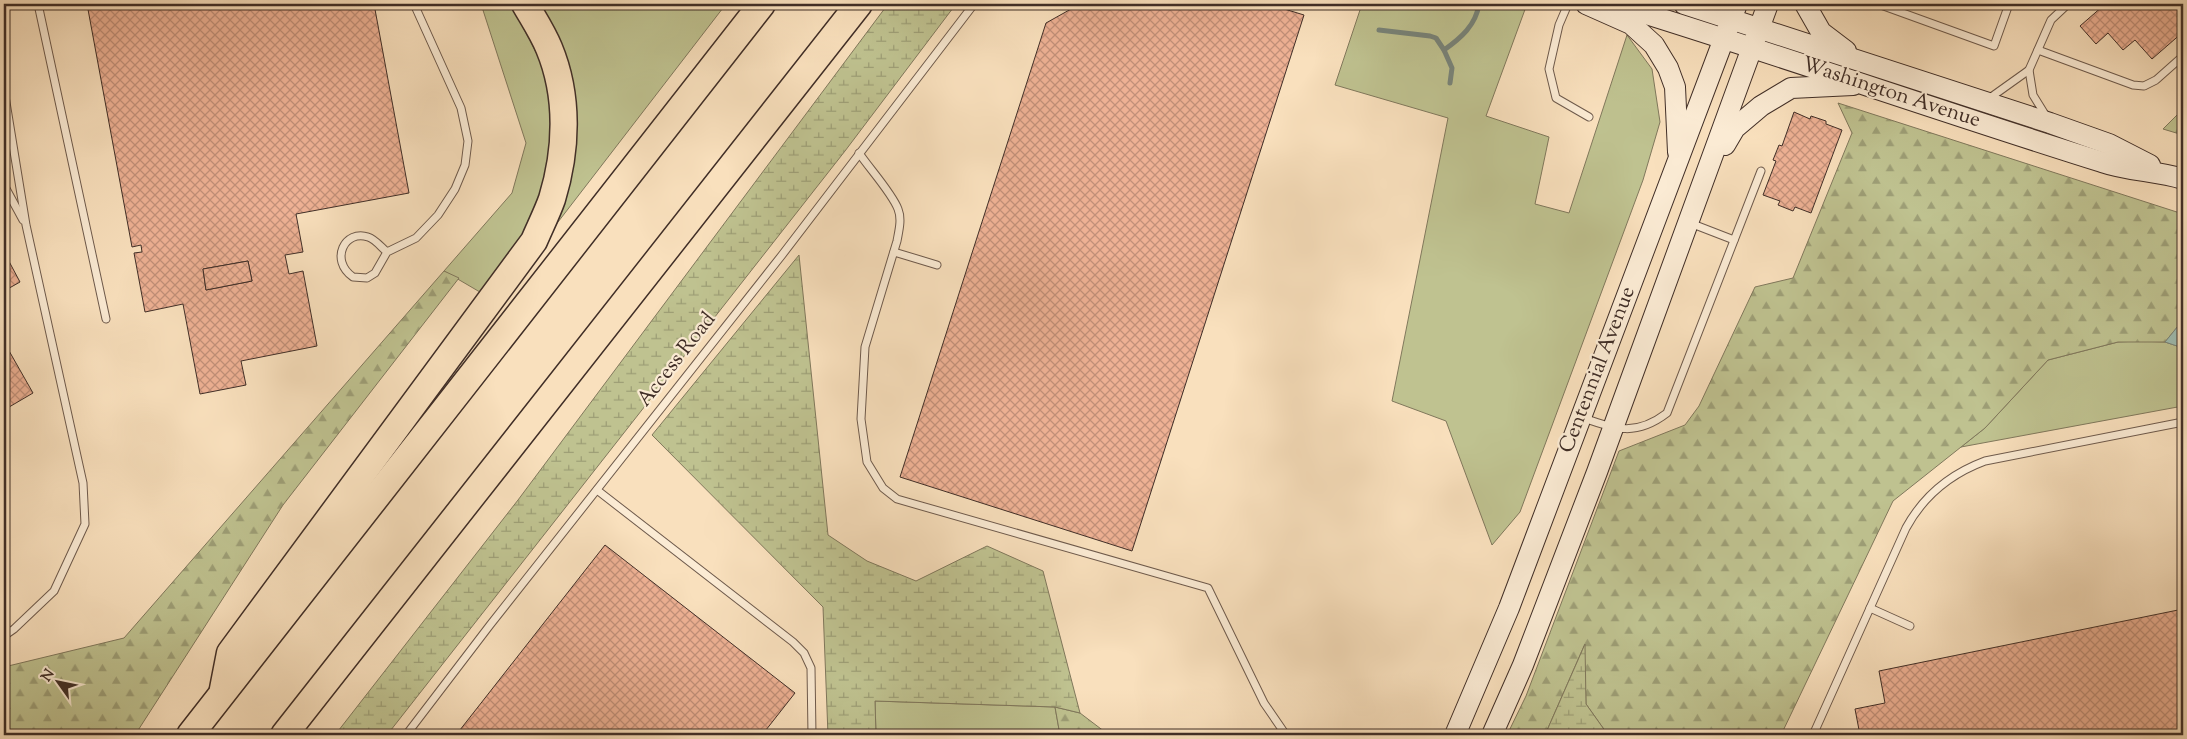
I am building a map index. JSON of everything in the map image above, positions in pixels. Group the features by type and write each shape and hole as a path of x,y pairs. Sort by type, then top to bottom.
{"highway":[{"path":"222,695 230,653 528,249 537,233 551,200 562,162 565,123 560,82 549,48 526,4"},
{"path":"190,735 762,4"},
{"path":"284,735 859,4"}],"main road":[{"path":"1586,4 1631,24 1654,44 1668,68 1675,87 1678,160"},
{"name":"Washington Avenue","path":"1614,4 1753,47 2105,163 2176,177"},
{"name":"Washington Avenue","path":"1684,4 1734,11 1759,27 2109,144 2176,177"},
{"name":"Centennial Avenue","path":"1492,735 1523,665 1613,429 1768,4"},
{"path":"1805,4 1821,32 1860,61"},
{"name":"Centennial Avenue","path":"1455,735 1509,608 1734,11"},
{"path":"1700,190 1735,128 1761,106 1791,88 1867,84"}],"lane":[{"path":"38,4 106,319"},
{"path":"387,252 368,237 360,236 351,239 343,245 340,257 346,272 353,277 367,278 376,273 387,252 416,238 438,215 455,189 464,165 468,140 461,108 414,4"},
{"name":"Access Road","path":"406,735 596,490 782,255 974,4"},
{"path":"1568,4 1559,25 1549,69 1556,98 1589,117"},
{"path":"1878,4 1994,46 2009,4"},
{"path":"2050,123 2033,94 2030,70 2051,20 2068,4"},
{"path":"2038,50 2133,85 2144,86 2156,80 2183,56"},
{"path":"1984,102 2030,70"},
{"path":"4,90 26,224 83,483 85,524 54,591 4,636"},
{"path":"859,153 898,209 899,230 894,252 863,358 861,419 867,462 884,488 897,499 1208,588 1264,703 1286,735"},
{"path":"1581,417 1613,429 1640,428 1653,424 1667,414 1761,171"},
{"path":"4,184 26,224"},
{"path":"1689,223 1734,240"},
{"path":"894,252 937,265"},
{"path":"1813,735 1913,516 1929,495 1960,472 1985,461 2183,422"},
{"path":"596,490 793,642 804,653 811,668 812,735"},
{"path":"1870,608 1910,626"}],"green space":[{"path":"481,4 511,4 544,68 553,128 541,198 526,231 485,295 444,271 512,193 526,143"},
{"path":"534,4 726,4 548,235 570,173"},
{"path":"888,4 956,4 845,151 387,735 335,735 518,500"},
{"path":"1362,4 1527,4 1486,116 1549,137 1535,204 1569,213 1627,35 1652,69 1660,122 1643,180 1520,512 1492,545 1446,421 1392,401 1448,118 1335,85"},
{"path":"1838,103 2183,214 2183,320 2165,342 2118,342 2048,360 1985,428 1893,501 1781,735 1608,735 1586,704 1584,646 1545,735 1507,735 1526,696 1619,451 1685,425 1699,406 1755,287 1793,278 1852,133"},
{"path":"2183,109 2183,135 2163,129"},
{"path":"799,255 828,535 867,561 916,581 987,546 1043,571 1080,713 1055,707 875,701 876,735 828,735 823,607 652,435"},
{"path":"444,271 459,278 283,505 135,735 4,735 4,667 124,638"},
{"path":"2118,342 2165,342 2183,348 2183,406 1961,447 1985,428 2048,360"},
{"path":"1585,644 1586,704 1608,735 1545,735"},
{"path":"875,701 1055,707 1060,735 876,735"},
{"path":"1055,707 1080,713 1109,735 1060,735"}],"water":[{"path":"2183,320 2183,348 2165,342"}],"building":[{"path":"87,4 374,4 409,193 296,214 303,252 285,255 289,274 303,271 317,346 241,361 246,385 200,394 183,304 145,312 134,253 142,252 141,245 132,247","holes":["248,261 252,281 206,290 203,269"]},
{"path":"1080,4 1268,4 1304,15 1132,551 900,477 1046,23"},
{"path":"2101,4 2183,4 2183,32 2152,59 2135,40 2123,50 2108,33 2096,44 2080,26 2103,6"},
{"path":"1794,112 1810,119 1811,116 1826,121 1826,124 1842,130 1811,213 1795,207 1793,211 1778,205 1780,201 1763,195 1776,161 1773,160 1779,145 1782,146"},
{"path":"4,252 20,282 4,291"},
{"path":"248,261 252,281 206,290 203,269"},
{"path":"4,342 33,393 4,410"},
{"path":"605,545 795,693 762,735 456,735"},
{"path":"2183,609 2183,735 1860,735 1855,709 1885,703 1879,671"}],"waterway":[{"path":"1450,83 1452,68 1444,50 1456,41 1471,25 1479,4"},
{"path":"1379,30 1430,36 1436,38 1444,50"}]}
